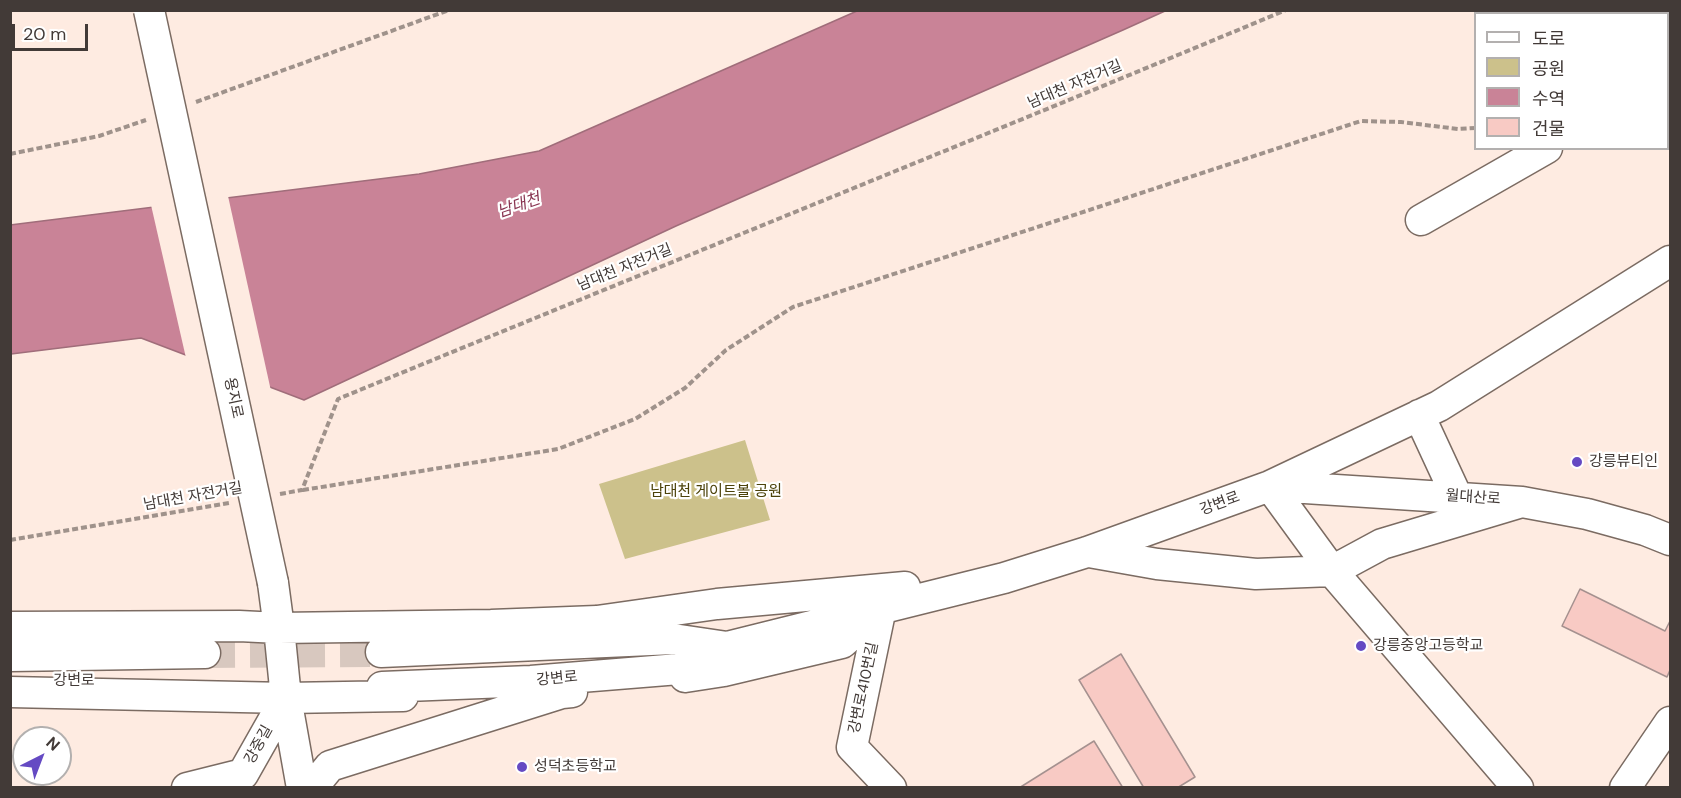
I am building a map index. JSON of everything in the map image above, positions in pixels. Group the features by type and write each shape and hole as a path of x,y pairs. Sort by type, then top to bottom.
{"street":[{"name":"용지로","path":"149,10 273,584 286,698 302,788"},
{"path":"1421,220 1544,150"},
{"name":"강변로","path":"382,687 531,681 679,669 727,647 1004,578 1087,552 1270,486 1439,406 1671,261"},
{"path":"1419,415 1457,497"},
{"path":"1270,486 1332,571 1518,788"},
{"name":"월대산로","path":"1270,486 1522,502 1587,514 1645,530 1671,540"},
{"path":"1087,552 1157,564 1256,574 1332,571 1382,544 1522,502"},
{"path":"10,627 239,626 279,628 597,621 717,604 1004,578"},
{"path":"10,692 286,698 562,693 724,672 842,643 881,608"},
{"name":"강변로410번길","path":"881,608 852,747 891,788"},
{"name":"강변로","path":"381,652 674,639 727,647"},
{"name":"강변로","path":"10,656 205,653"},
{"name":"강변로","path":"10,681 209,682"},
{"path":"312,788 330,766 562,693"},
{"name":"강중길","path":"187,788 243,774 286,698"},
{"path":"1625,788 1671,722"}],"path":[{"path":"194,103 449,10"},
{"name":"남대천 자전거길","path":"302,490 338,399 1286,10"},
{"path":"10,154 99,136 152,118"},
{"path":"279,494 558,449 635,418 685,388 726,350 793,307 1360,120 1458,129 1474,128"},
{"name":"남대천 자전거길","path":"10,540 232,502"}],"green space":[{"name":"남대천 게이트볼 공원","path":"745,440 770,520 625,559 599,484"}],"water":[{"name":"남대천","path":"857,11 1165,11 676,226 304,400 141,338 11,354 10,225 419,174 539,151"}],"pier":[{"path":"228,196 271,391 186,358 151,205"}],"building":[{"path":"1580,589 1665,631 1670,621 1670,670 1667,677 1562,626"},
{"path":"1121,654 1195,777 1177,788 1144,788 1079,680"},
{"path":"1094,741 1123,788 1019,788"}],"tunnel":[{"path":"205,653 381,652"}],"place":[{"name":"강릉뷰티인","path":"1577,462"},
{"name":"강릉중앙고등학교","path":"1361,646"},
{"name":"성덕초등학교","path":"522,767"}]}
